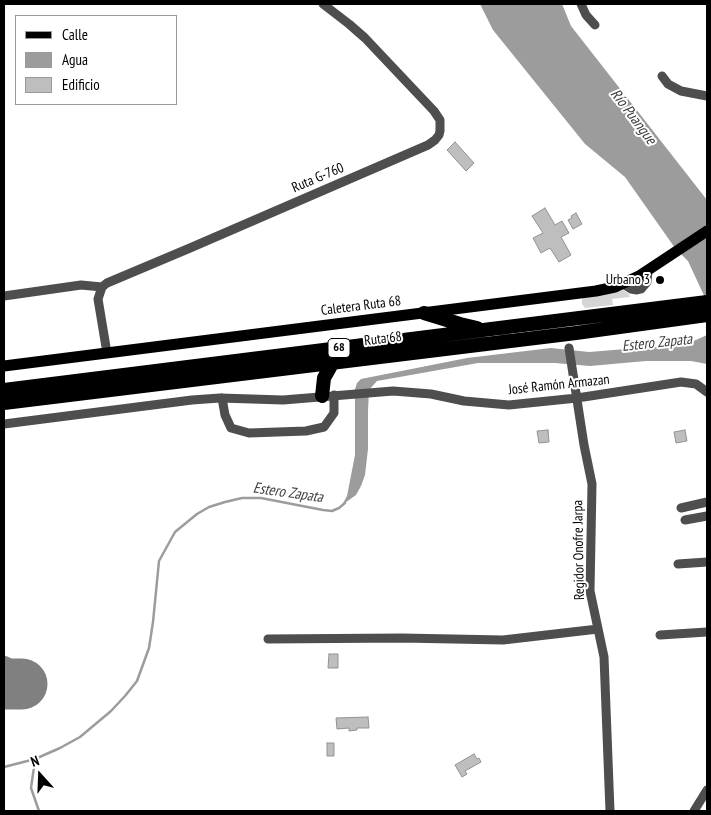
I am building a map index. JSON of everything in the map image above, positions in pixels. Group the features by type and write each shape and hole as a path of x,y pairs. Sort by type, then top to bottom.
{"highway":[{"name":"Ruta 68","path":"4,390 490,330 705,307"},
{"name":"Ruta 68","path":"4,403 576,333 705,307"},
{"path":"424,313 460,324 490,330"},
{"path":"328,396 324,378 333,362"}],"main road":[{"name":"Caletera Ruta 68","path":"4,366 596,292 623,284 673,255 707,232"}],"street":[{"name":"Ruta G-760","path":"102,287 113,279 190,248 435,140 440,131 438,116 365,38 324,4"},
{"path":"581,4 586,15 595,25"},
{"path":"662,76 668,84 681,92 707,96"},
{"path":"4,296 81,285 102,287 98,298 107,353"},
{"name":"Regidor Onofre Jarpa","path":"569,348 592,484 590,591 604,657 610,811"},
{"name":"José Ramón Armazan","path":"328,396 372,392 409,392 431,394 464,401 509,405 577,398 681,382 696,384 707,392"},
{"path":"4,424 192,400 222,398 283,400 328,396 334,413 324,427 306,431 248,433 232,428 225,415 222,398"},
{"path":"681,508 707,502"},
{"path":"685,520 707,516"},
{"path":"678,564 707,562"},
{"path":"268,639 402,638 503,640 598,630"},
{"path":"660,635 707,632"},
{"path":"694,811 707,790"}],"shaded area":[{"path":"623,290 630,297 612,299 613,305 585,308 582,304 583,297"}],"water":[{"name":"Río Puangue","path":"480,4 562,4 571,26 707,200 707,302 688,261 675,248 625,177 585,144 493,30"},
{"path":"707,335 707,364 691,361 646,361 590,366 555,363 478,363 377,381 369,390 368,449 365,475 356,495 342,505 347,496 355,455 355,389 361,379 467,358 551,348 589,352 687,344"}],"building":[{"path":"455,142 474,163 466,171 447,150"},
{"path":"545,208 555,225 562,221 569,233 561,237 571,255 559,262 550,248 541,253 533,238 543,233 532,216"},
{"path":"576,213 582,224 573,229 568,220"},
{"path":"548,430 549,442 539,443 537,431"},
{"path":"685,430 687,441 676,443 674,432"},
{"path":"329,654 338,654 338,668 328,668"},
{"path":"368,717 369,728 357,728 357,730 349,731 349,728 337,729 336,718"},
{"path":"327,743 334,743 334,756 327,756"},
{"path":"474,754 481,762 465,771 467,774 462,777 455,765"}],"waterway":[{"name":"Estero Zapata","path":"4,767 35,759 80,737 111,711 137,681 149,648 159,561 175,532 197,514 209,507 242,498 261,498 332,511 345,503"},
{"path":"35,760 31,788 39,811"}],"taxiway":[{"path":"4,666 16,673 22,684"}],"runway":[{"path":"4,684 22,684"}],"place":[{"name":"Urbano 3","path":"660,280"}]}
